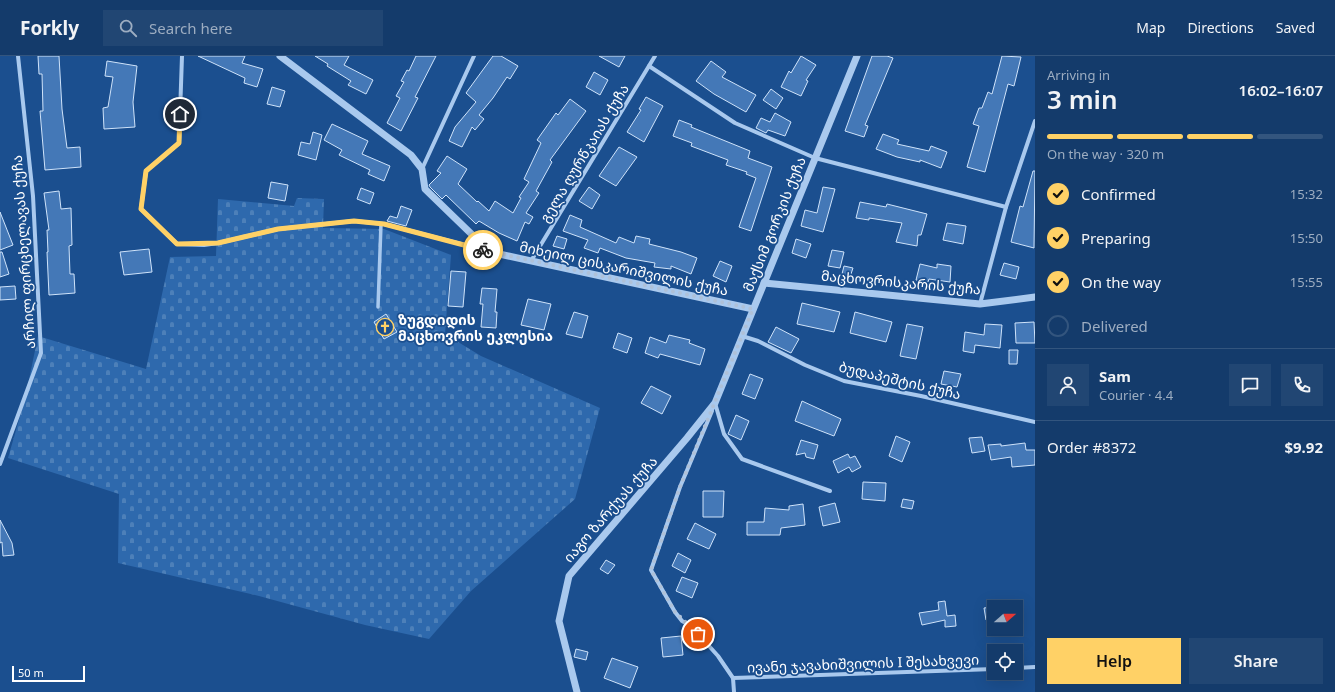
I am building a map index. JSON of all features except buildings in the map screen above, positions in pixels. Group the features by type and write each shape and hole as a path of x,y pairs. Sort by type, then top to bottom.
{"street":[{"name":"არჩილ ფირცხელავას ქუჩა","path":"0,464 24,404 41,353 33,196 18,56"},
{"path":"182,56 179,143 146,171 141,209 177,244 218,243 278,229 354,221 380,224 490,252"},
{"path":"280,56 411,155 422,169 425,189 490,252"},
{"path":"422,169 474,56"},
{"name":"გელა ღურწკაიას ქუჩა","path":"531,262 655,56"},
{"name":"მაქსიმ გორკის ქუჩა","path":"715,403 857,56"},
{"path":"649,66 735,123 815,158 1006,207"},
{"path":"980,304 1006,207 1035,121"},
{"path":"378,307 380,224"},
{"name":"მიხეილ ცისკარიშვილის ქუჩა","path":"490,252 753,309"},
{"name":"მაცხოვრისკარის ქუჩა","path":"764,283 980,304 1035,297"},
{"name":"ბუდაპეშტის ქუჩა","path":"742,336 758,341 805,365 844,381 921,396 1035,422"},
{"path":"715,403 724,434 742,459 830,491"},
{"path":"715,403 680,487 651,570 675,612 682,621 691,626 718,656 733,678 734,692"},
{"name":"იაგო ზარქუას ქუჩა","path":"577,692 559,621 568,576 687,438 715,403"},
{"path":"1023,668 1035,667"},
{"name":"ივანე ჯავახიშვილის I შესახვევი","path":"733,678 987,669"}],"green space":[{"path":"297,198 324,199 323,228 384,229 451,255 445,334 481,356 600,408 575,499 471,591 429,639 365,625 259,596 118,563 119,494 8,458 25,399 38,336 146,369 170,257 216,256 218,199 294,206"}],"way so far":[{"path":"483,250 531,262 753,309 680,487 651,570 675,612 682,621 691,626 698,634"}],"place":[{"name":"ზუგდიდის მაცხოვრის ეკლესია","path":"385,327"}],"route":[{"path":"180,114 179,143 146,171 141,209 177,244 204,245 278,229 354,221 384,224 483,250"}]}
